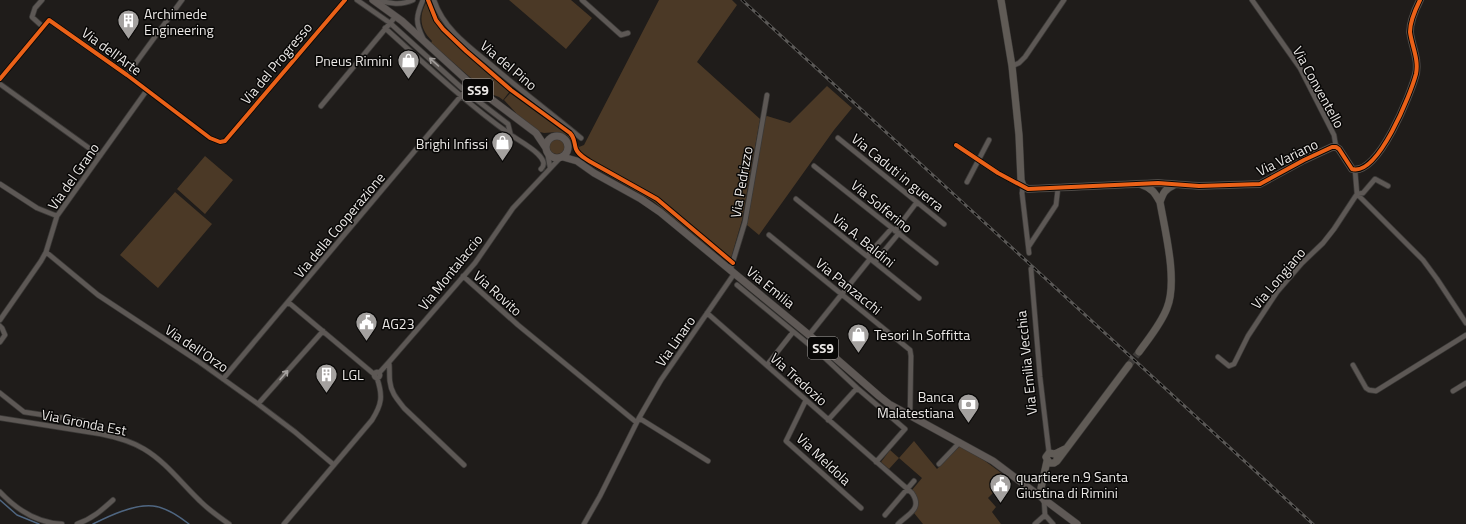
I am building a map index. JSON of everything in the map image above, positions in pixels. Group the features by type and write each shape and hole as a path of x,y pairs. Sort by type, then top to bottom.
{"main road":[{"name":"SS9","path":"372,0 396,16 470,84 536,133 547,150"},
{"name":"SS9","path":"536,133 555,136"},
{"name":"Via Emilia","path":"555,136 562,137 565,140 577,161"},
{"path":"547,150 548,140 555,136"},
{"path":"562,157 566,154 568,147"},
{"name":"Via Emilia","path":"547,150 552,157 562,157 577,161 594,173 641,199 660,212 809,336 826,354 889,404 993,461 1077,524"}],"street":[{"path":"0,79 43,26 32,17 35,8 42,0"},
{"path":"127,75 182,0"},
{"name":"Via del Progresso","path":"225,141 345,0"},
{"path":"357,0 390,23 465,91 508,124 511,136"},
{"path":"376,0 390,4 404,4 413,0"},
{"path":"423,0 417,15 417,26 424,41"},
{"name":"Via del Pino","path":"434,0 439,13 456,35 515,86 581,138"},
{"path":"582,0 621,35 628,33"},
{"path":"1001,0 1012,66 1019,135 1021,180 1023,186 1022,193 1029,253"},
{"path":"1012,66 1019,63 1064,0"},
{"name":"Via Conventello","path":"1252,0 1300,68 1334,134 1336,147"},
{"path":"1420,0 1411,20 1410,31 1417,61 1416,74 1396,124 1382,148 1365,166 1356,170 1357,194 1423,260 1466,323"},
{"path":"321,106 396,16"},
{"name":"Via dell'Arte","path":"43,26 49,20 127,75 210,138 220,142 225,141"},
{"path":"385,28 461,97 541,157 544,161 544,166 541,169"},
{"path":"418,58 422,52"},
{"path":"441,79 446,73"},
{"path":"0,84 100,156"},
{"name":"Via della Cooperazione","path":"222,379 461,97 470,84"},
{"name":"Via del Grano","path":"0,320 35,271 46,252 57,216 147,90"},
{"name":"Via Pedrizzo","path":"732,272 745,222 767,95"},
{"path":"485,115 489,109"},
{"name":"Via Caduti in guerra","path":"838,138 944,224"},
{"path":"967,182 989,140"},
{"path":"956,145 1002,175 1023,186"},
{"name":"Via Variano","path":"1023,186 1028,189 1158,183 1199,186 1260,184 1304,160 1332,147 1339,149 1352,169 1356,170"},
{"path":"547,150 550,167"},
{"name":"Via Montalaccio","path":"389,362 464,276 485,249 513,208 544,176 550,167 562,157"},
{"name":"Via Solferino","path":"814,166 936,263"},
{"name":"Via Longiano","path":"1218,357 1229,366 1234,364 1248,336 1267,305 1297,269 1323,243 1357,194 1363,193 1375,179 1388,186"},
{"path":"1158,183 1163,192"},
{"path":"1154,192 1158,183"},
{"path":"0,184 37,208 57,216"},
{"path":"1139,352 1167,308 1170,297 1172,274 1160,202 1154,192 1148,187 1140,184"},
{"path":"1160,202 1163,192 1167,187 1174,184"},
{"path":"1028,246 1056,205 1058,188"},
{"name":"Via A. Baldini","path":"796,199 919,298"},
{"path":"809,336 917,202"},
{"path":"871,259 895,231"},
{"name":"Via Panzacchi","path":"769,235 910,350 910,415"},
{"name":"Via dell'Orzo","path":"46,252 98,295 258,404 295,432 334,465"},
{"name":"Via Emilia Vecchia","path":"1031,269 1040,377 1052,458 1041,488 1044,500"},
{"name":"Via Linaro","path":"584,524 604,490 638,420 661,380 707,313 732,272"},
{"name":"Via Rovito","path":"464,276 518,325 638,420"},
{"name":"Via Emilia","path":"737,285 793,332 826,354 857,388 884,411"},
{"path":"284,524 379,409 381,396 377,375 288,302"},
{"name":"Via Tredozio","path":"707,313 907,489 915,498 916,505 912,512 898,524"},
{"path":"0,326 5,335 0,342"},
{"path":"258,404 323,331"},
{"path":"767,365 793,332"},
{"path":"1353,365 1366,388 1376,391 1466,335"},
{"path":"377,375 389,362"},
{"path":"389,362 389,381 397,399 404,408 464,464"},
{"path":"1052,458 1067,449 1129,365"},
{"path":"1453,391 1466,383"},
{"path":"828,420 857,388"},
{"path":"0,393 24,412 83,421"},
{"name":"Via Meldola","path":"806,400 786,441 861,508"},
{"path":"876,462 905,429 884,411 889,404"},
{"name":"Via Gronda Est","path":"0,418 101,434 117,437 131,442 157,458 201,502 229,524"},
{"path":"638,420 708,461"},
{"path":"939,464 960,442"},
{"path":"885,514 914,481"},
{"path":"0,492 8,501 23,512 37,518 62,524"},
{"path":"77,524 88,520 99,513 113,500"},
{"path":"1044,500 1045,515 1053,524"},
{"path":"1035,524 1045,515"}],"shaded area":[{"path":"429,0 431,0 439,17 450,33 512,87 511,89 441,25"},
{"path":"509,0 571,0 592,18 566,49"},
{"path":"659,0 732,0 737,5 697,62 760,119 742,220 731,258 650,192 599,165 579,152 576,141 579,147 584,145"},
{"path":"427,1 436,20 449,38 510,91 503,100 488,93 431,43 432,41 423,27 421,17"},
{"path":"827,86 852,108 834,130 759,235 747,225 765,117 767,116 790,123"},
{"path":"513,89 573,134 575,139 572,134 512,90"},
{"path":"511,92 570,135 574,141 577,153 583,159 656,200 731,262 728,263 653,201 585,162 575,153 567,135 557,132 540,132 516,114 504,100"},
{"path":"557,138 563,140 565,146 563,152 557,154 551,152 549,146 551,140"},
{"path":"205,156 233,180 205,214 177,189"},
{"path":"175,192 212,224 158,288 120,255"},
{"path":"914,441 937,469 960,446 985,461 1008,478 988,498 996,507 992,512 1001,524 923,524 914,513 916,510 912,490 922,478 899,458"},
{"path":"890,450 899,458 889,469 881,462"}],"waterway":[{"path":"0,500 17,515 39,524"},
{"path":"93,524 122,511 146,506 153,506 167,510 189,524"}],"tunnel":[{"path":"1129,365 1139,352"}],"railway":[{"path":"742,0 1313,524"}],"cycle path":[{"path":"0,79 49,20 127,75 210,138 220,142 225,141 345,0"},
{"path":"428,0 436,20 443,29 511,90 570,133 574,139 575,147 580,155 657,199 733,263"},
{"path":"956,145 998,173 1028,189 1158,183 1199,186 1260,184 1304,160 1332,147 1339,149 1352,169 1362,168 1372,160 1392,132 1413,84 1417,63 1410,28 1413,16 1420,0"}],"place":[{"name":"Archimede Engineering","path":"128,40"},
{"name":"Pneus Rimini","path":"408,80"},
{"name":"Brighi Infissi","path":"503,162"},
{"name":"AG23","path":"367,342"},
{"name":"Tesori In Soffitta","path":"859,354"},
{"name":"LGL","path":"327,394"},
{"name":"Banca Malatestiana","path":"969,424"},
{"name":"quartiere n.9 Santa Giustina di Rimini","path":"1000,504"}]}
